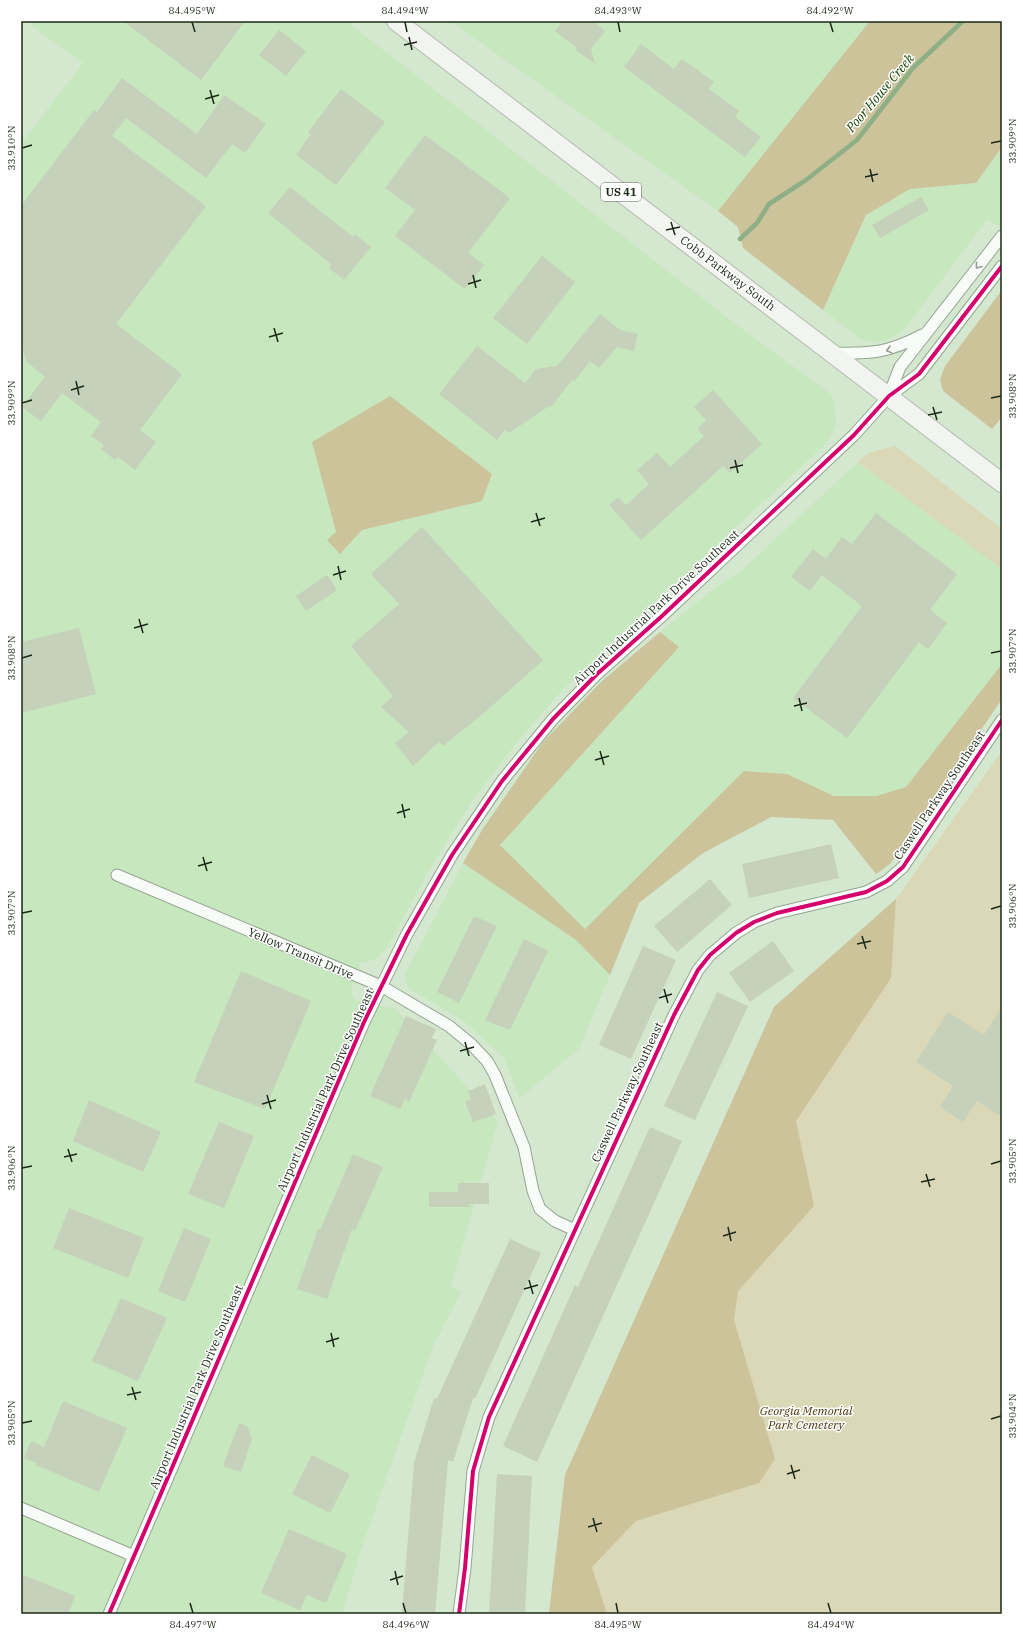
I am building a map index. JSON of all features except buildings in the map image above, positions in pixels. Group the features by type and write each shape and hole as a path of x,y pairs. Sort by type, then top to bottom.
{"main road":[{"name":"Cobb Parkway South","path":"396,21 1002,483"}],"street":[{"path":"888,396 900,367 924,334 1002,236"},
{"path":"888,396 919,374 1002,266"},
{"path":"832,353 885,351 905,344 924,334"},
{"name":"Airport Industrial Park Drive Southeast","path":"109,1614 381,986 452,855 502,781 553,719 596,675 662,616 854,435 888,396"},
{"name":"Caswell Parkway Southeast","path":"459,1614 465,1568 471,1483 482,1438 489,1417 686,989 706,960 736,933 754,922 799,908 866,892 887,881 903,867 1002,720"},
{"name":"Yellow Transit Drive","path":"116,875 381,986 449,1026 471,1044 487,1061 495,1075 524,1147 533,1191 540,1209 555,1221 575,1230"},
{"path":"21,1508 134,1556"}],"shaded area":[{"path":"33,21 346,21 738,326 832,395 835,407 836,426 827,443 608,645 559,694 518,741 471,802 427,874 387,948 377,958 370,961 361,962 351,990 355,1000 396,1009 498,1121 451,1287 462,1291 434,1344 362,1547 342,1614 21,1614 21,144 83,63 30,25","holes":["312,442 482,501 362,530 341,553 327,540 336,532"]},
{"path":"450,21 870,21 718,211"},
{"path":"870,21 1002,21 1002,147 976,183 910,189 866,215 823,310 743,248 738,227 718,211"},
{"path":"1002,147 1002,227 987,220 903,331 887,340 873,342 860,339 823,310 866,215 910,189 976,183"},
{"path":"1002,290 1002,417 992,429 943,391 940,380 945,366"},
{"path":"390,396 492,474 482,501 362,530 340,554 327,540 336,532 312,442"},
{"path":"858,462 1002,569 1002,664 906,787 876,796 834,796 787,774 744,771 585,929 499,845 678,647 660,632 707,594 742,570"},
{"path":"660,632 679,647 500,845 585,929 744,771 787,774 834,796 876,796 906,787 1002,664 1002,699 890,864 876,874 833,820 771,817 703,853 639,903 610,975 576,940 463,863 482,830 543,742 602,681"},
{"path":"463,863 576,940 610,975 579,1049 519,1098 504,1058 465,1022 408,988 405,974"},
{"path":"896,899 891,978 796,1121 814,1206 738,1291 734,1320 775,1459 759,1483 636,1521 592,1567 607,1614 549,1614 565,1475 774,1007"}],"green space":[{"path":"895,446 1002,529 1002,569 858,462 868,453"},
{"name":"Georgia Memorial Park Cemetery","path":"1002,751 1002,1614 549,1614 565,1475 774,1007 896,899"}],"waterway":[{"name":"Poor House Creek","path":"740,239 757,223 769,204 806,180 857,140 913,68 963,21"}],"cycle path":[{"path":"109,1614 364,1022 407,934 452,855 502,781 553,719 596,675 662,616 854,435 889,396 919,374 1002,266"},
{"path":"459,1614 465,1568 473,1471 489,1417 674,1015 698,970 710,955 736,933 754,922 777,913 866,892 887,881 903,867 1002,720"}]}
